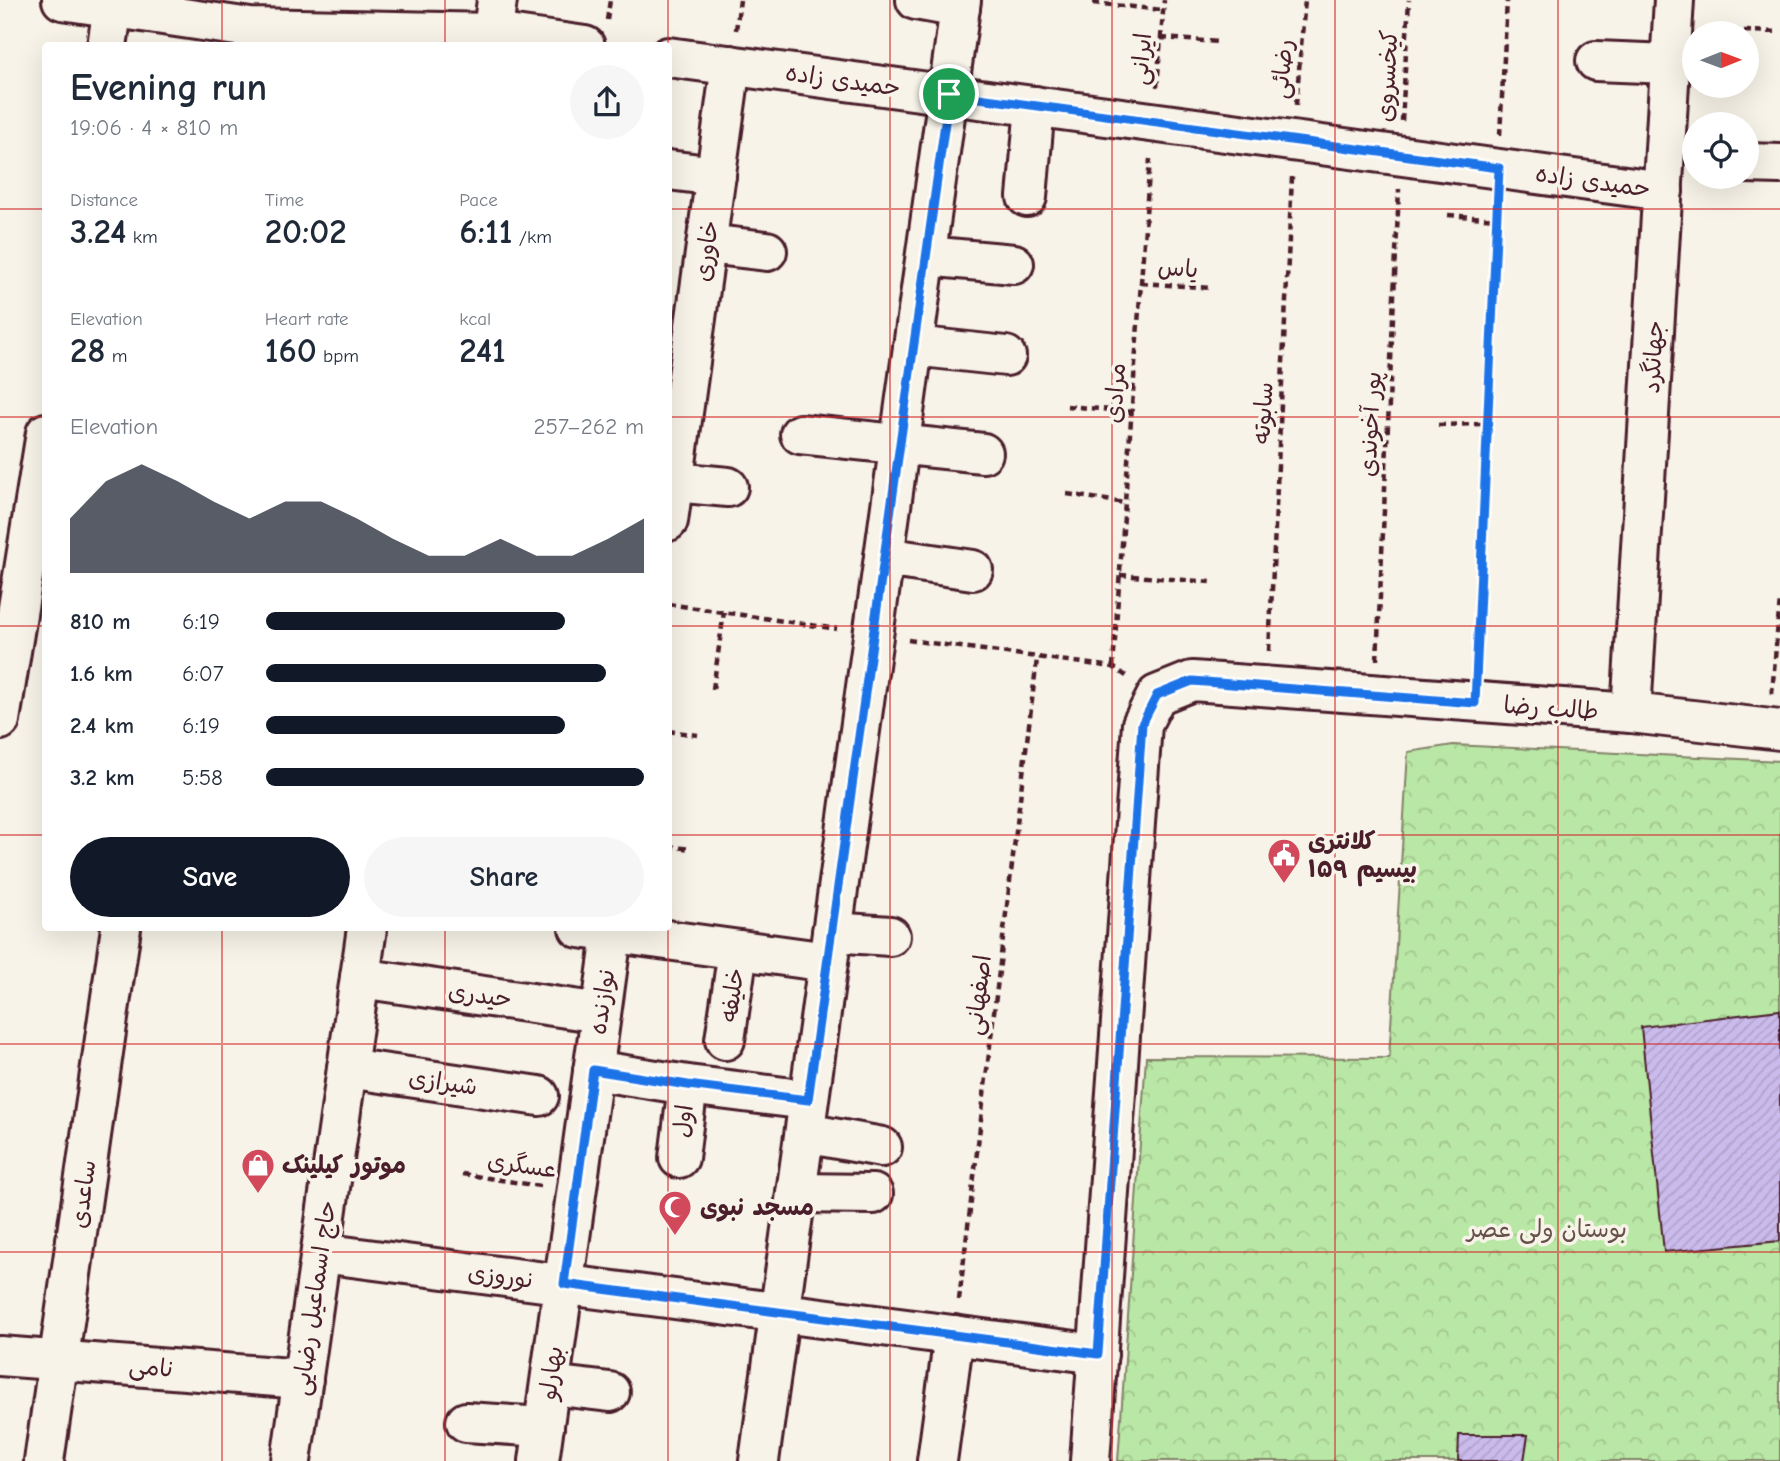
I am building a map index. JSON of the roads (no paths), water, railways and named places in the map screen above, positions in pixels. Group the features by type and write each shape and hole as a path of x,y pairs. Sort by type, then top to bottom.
{"street":[{"path":"62,0 114,4 251,24 494,26 567,42"},
{"path":"759,1461 960,4 916,0"},
{"path":"108,42 114,4"},
{"path":"1597,61 1672,31"},
{"name":"جهانگرد","path":"1631,713 1674,171 1672,31"},
{"name":"حمیدی زاده","path":"672,58 1499,168 1674,171"},
{"name":"خاوری","path":"672,479 731,65"},
{"path":"1027,197 1035,106"},
{"path":"1759,163 1780,164"},
{"path":"672,170 716,176"},
{"path":"707,244 767,251"},
{"path":"926,256 1014,264"},
{"path":"913,346 1006,356"},
{"path":"800,434 983,453"},
{"path":"0,720 42,458"},
{"path":"672,486 727,487"},
{"path":"884,557 973,570"},
{"name":"طالب رضا","path":"1098,1354 1142,724 1157,695 1192,681 1631,713 1774,730"},
{"name":"ساعدی","path":"44,1461 121,931"},
{"name":"حاج اسماعیل رضایی","path":"291,1461 367,931"},
{"name":"نوازنده","path":"564,1284 601,1013 601,931"},
{"path":"614,931 738,950 830,947 890,936"},
{"name":"خلیفه","path":"725,1040 738,950"},
{"name":"حیدری","path":"359,978 601,1013"},
{"name":"شیرازی","path":"347,1068 538,1096"},
{"path":"593,1070 688,1085 806,1116 882,1147"},
{"name":"اول","path":"679,1158 688,1085"},
{"path":"796,1193 873,1194"},
{"name":"نوروزی","path":"321,1253 1098,1354"},
{"name":"بهارلو","path":"542,1444 564,1284"},
{"path":"937,1461 954,1335"},
{"path":"1090,1461 1098,1354"},
{"name":"نامی","path":"0,1356 303,1379"},
{"path":"550,1385 610,1392"},
{"path":"466,1422 542,1444"}],"place":[{"name":"کلانتری ۱۵۹ بیسیم","path":"1284,885"},
{"name":"موتور کیلینک","path":"258,1195"},
{"name":"مسجد نبوی","path":"675,1237"}],"park label":[{"name":"بوستان ولی عصر","path":"1547,1229"}]}
